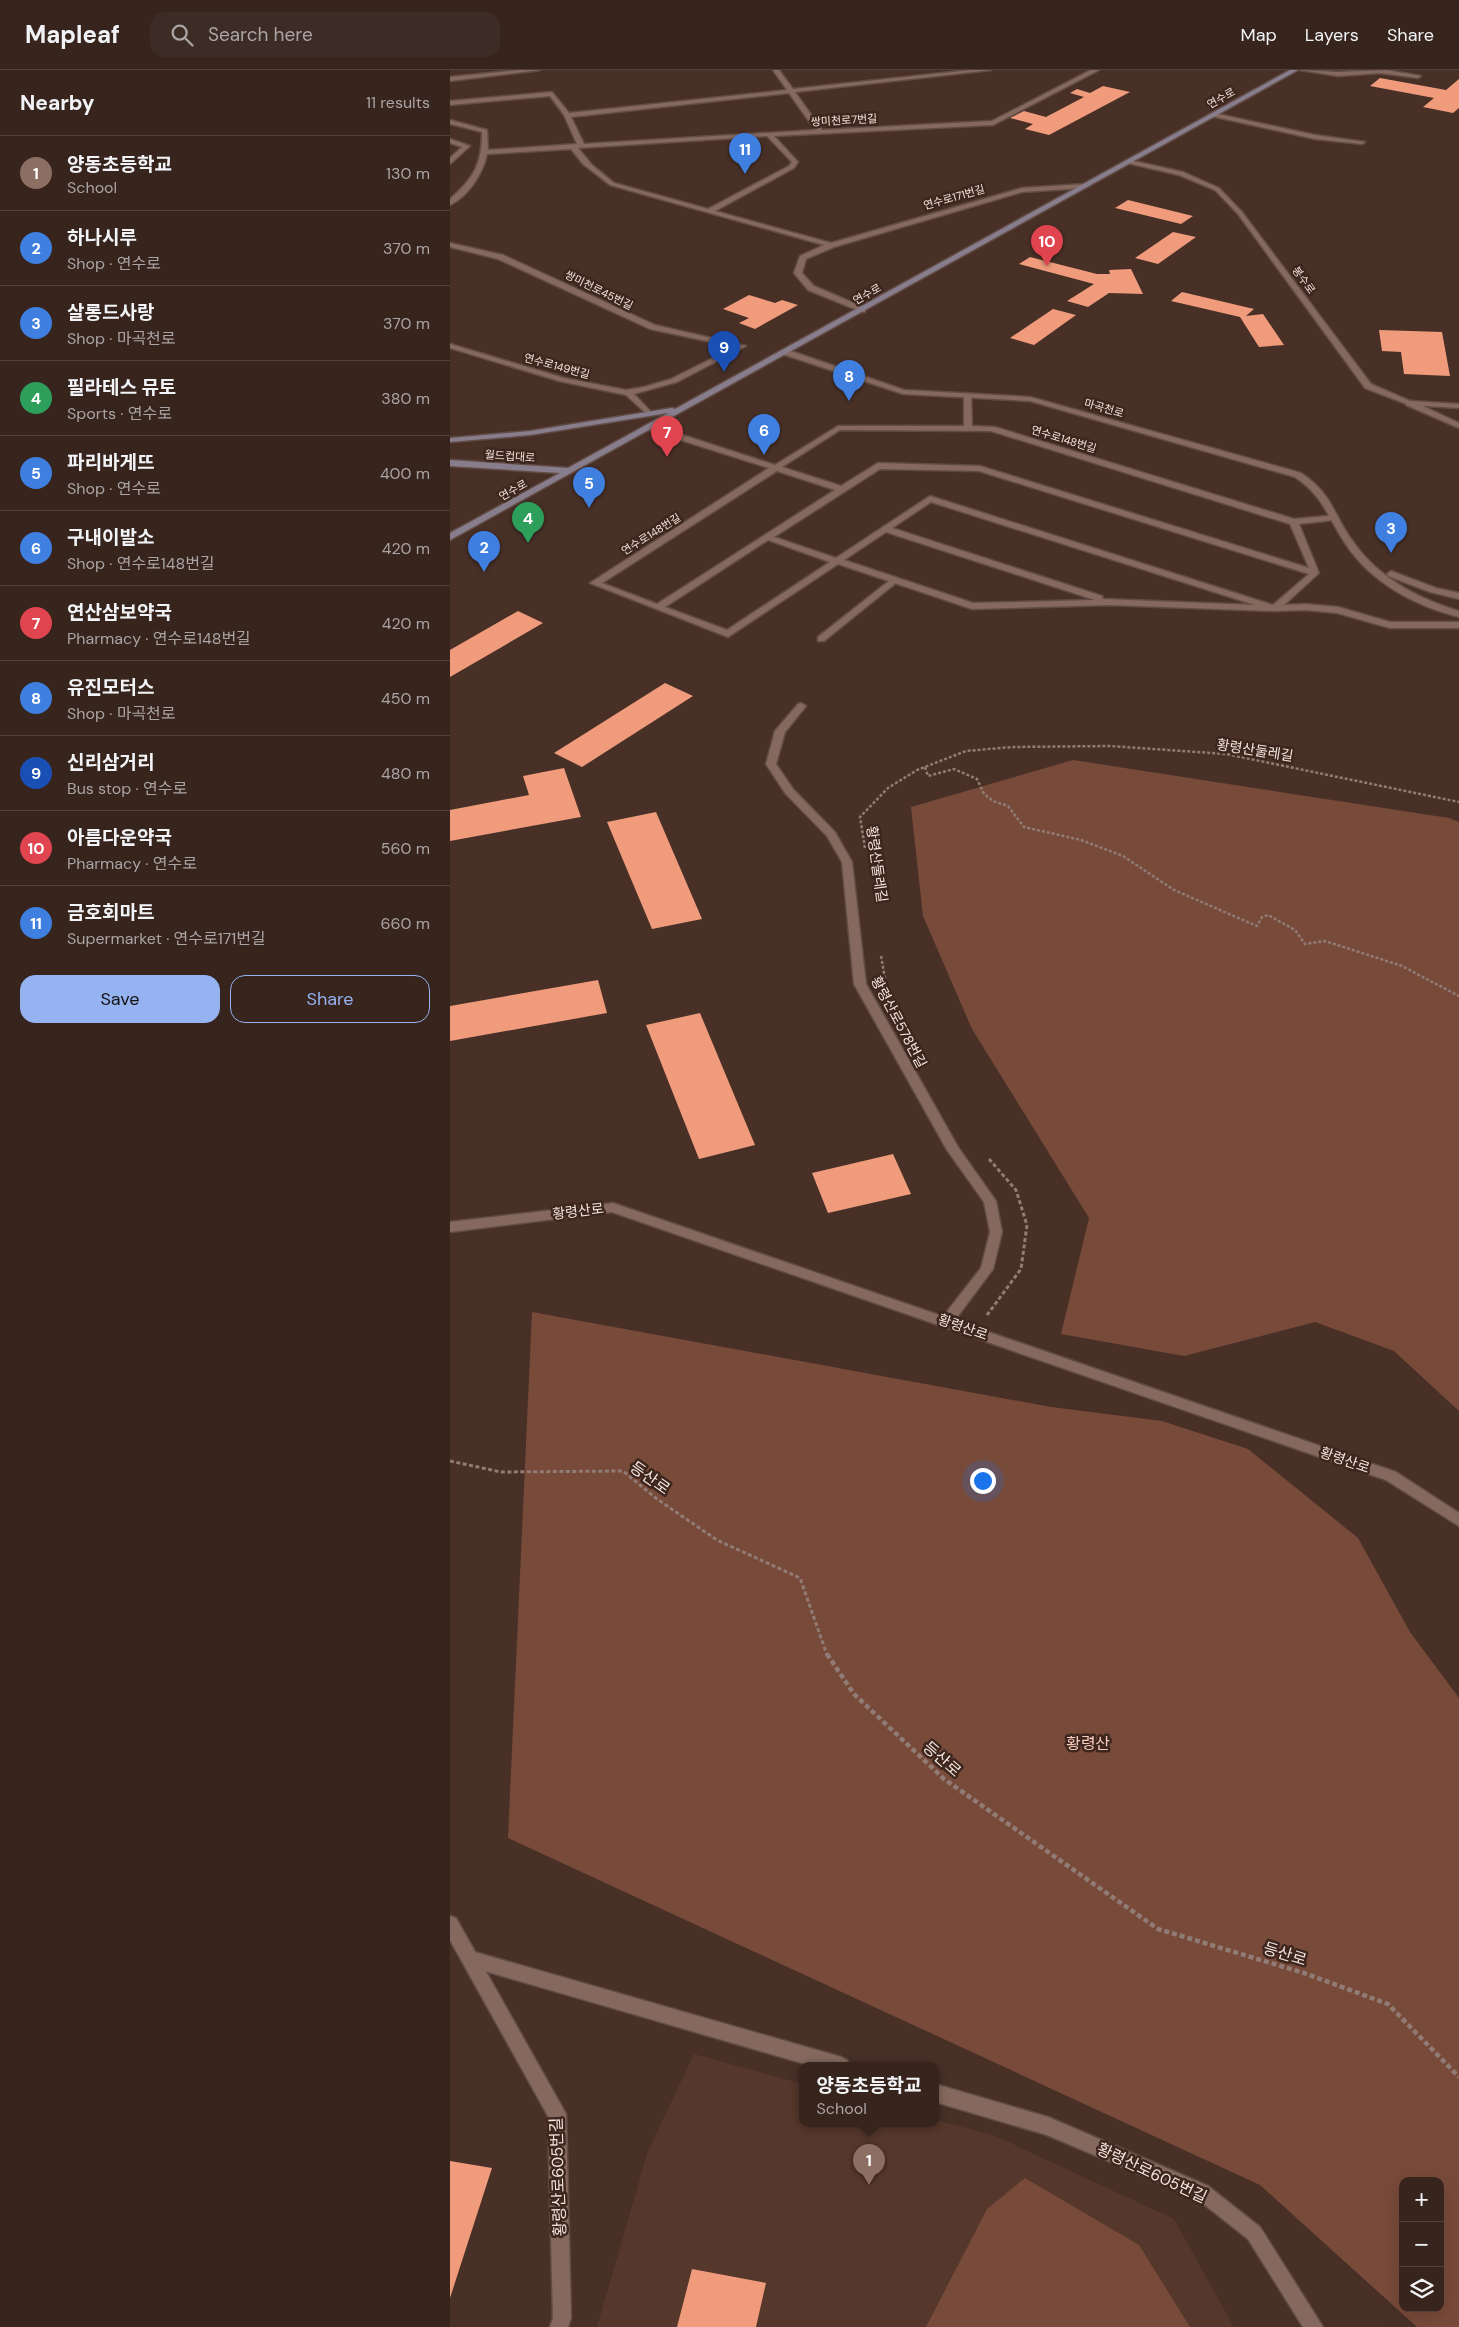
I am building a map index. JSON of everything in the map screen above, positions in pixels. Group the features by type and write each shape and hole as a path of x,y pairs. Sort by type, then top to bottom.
{"main road":[{"name":"연수로","path":"450,537 1295,70"},
{"path":"450,440 530,433 684,408"},
{"name":"월드컵대로","path":"450,463 569,471"}],"street":[{"path":"450,79 537,70"},
{"path":"776,70 820,132"},
{"path":"567,115 988,70"},
{"name":"쌍미천로7번길","path":"486,152 768,134 993,123 1096,70"},
{"path":"1303,70 1338,74 1380,70 1418,76"},
{"path":"450,102 552,94 567,115 577,145 577,154 595,172 612,184 831,245"},
{"path":"1213,115 1315,137 1362,142"},
{"path":"450,122 485,131 486,152 474,182 450,203"},
{"path":"709,211 792,167 795,162 792,157 768,134"},
{"path":"450,141 467,146 450,162"},
{"name":"봉수로","path":"1129,162 1181,173 1217,189 1240,213 1368,386 1409,404 1459,406"},
{"name":"연수로171번길","path":"862,310 830,298 811,288 798,272 804,258 831,245 1022,190 1085,186"},
{"name":"쌍미천로45번길","path":"450,244 500,257 653,327 742,346"},
{"name":"연수로149번길","path":"450,346 477,352 507,364 572,384 628,392 659,385 690,374 742,346"},
{"name":"마곡천로","path":"785,352 903,392 1030,399 1291,472 1311,482 1321,491 1351,545 1384,578 1420,601 1438,609 1459,614"},
{"path":"628,392 649,414"},
{"path":"967,395 968,429"},
{"path":"1409,404 1459,426"},
{"path":"649,427 842,489"},
{"name":"연수로148번길","path":"1275,608 930,499 728,634 595,583 838,428 992,429 1294,522"},
{"path":"658,607 878,466 980,469 1315,573"},
{"path":"1315,573 1294,522 1334,517"},
{"name":"연수로148번길","path":"885,529 1109,602"},
{"name":"연수로148번길","path":"766,538 972,606 1109,602 1275,608 1306,607 1338,610 1390,624 1459,626"},
{"name":"마곡천로","path":"1372,566 1413,584 1459,596"},
{"path":"1275,608 1315,573"},
{"path":"822,639 894,580"},
{"name":"황령산로578번길","path":"801,706 780,731 772,764 789,792 831,834 847,862 860,984 953,1150 990,1201 996,1232 987,1269 947,1321"},
{"name":"황령산로","path":"450,1227 614,1207 1391,1476 1459,1520"},
{"name":"황령산로605번길","path":"450,1924 557,2114 562,2318 559,2327"},
{"path":"470,1959 827,2062"},
{"name":"황령산로605번길","path":"939,2095 1048,2126 1202,2192 1254,2233 1314,2327"}],"path":[{"name":"황령산둘레길","path":"866,857 860,817 888,788 925,767 966,751 1012,747 1110,746 1217,753 1279,763 1459,802"},
{"path":"925,767 928,776 954,769 977,779 984,794 993,801 1008,806 1024,827 1081,840 1123,856 1174,890 1204,904 1257,926 1262,917 1268,915 1289,925 1303,936 1306,944 1325,941 1402,966 1459,996"},
{"path":"881,954 888,991"},
{"path":"975,1331 1021,1269 1027,1225 1016,1190 985,1154"},
{"name":"등산로","path":"450,1461 501,1472 623,1471 657,1498 717,1540 800,1578 828,1657 854,1694 944,1779 1158,1929 1304,1973 1388,2004 1459,2077"}],"shaded area":[{"path":"694,2054 799,2083 799,2127 939,2127 939,2121 993,2135 1174,2219 1234,2327 597,2327 648,2151"}],"green space":[{"path":"1073,760 1449,818 1459,822 1459,1411 1394,1351 1315,1322 1184,1356 1061,1334 1089,1218 972,1029 923,916 911,807"},
{"name":"황령산","path":"532,1312 1051,1407 1162,1421 1248,1449 1358,1538 1410,1632 1459,1698 1459,2327 1417,2327 1400,2312 1444,2312 1444,2177 1399,2177 1399,2311 1260,2185 508,1838"},
{"path":"1025,2178 1139,2245 1190,2327 926,2327 987,2209"}],"building":[{"path":"1380,78 1446,90 1459,79 1459,108 1453,113 1423,107 1434,98 1370,86"},
{"path":"1103,86 1130,92 1049,135 1025,129 1033,124 1010,118 1024,111 1046,117 1084,97 1070,93 1077,89 1090,93"},
{"path":"1128,200 1193,216 1181,224 1115,208"},
{"path":"1173,232 1196,237 1158,264 1135,258"},
{"path":"1030,257 1097,274 1110,274 1109,270 1131,269 1143,294 1109,293 1088,307 1067,301 1094,284 1019,264"},
{"path":"1182,292 1254,309 1246,316 1263,314 1284,345 1259,347 1240,317 1171,301"},
{"path":"749,295 775,303 782,300 798,305 755,329 739,323 749,318 723,309"},
{"path":"1053,309 1076,315 1034,345 1010,338"},
{"path":"1379,330 1442,332 1450,376 1404,374 1401,352 1382,351"},
{"path":"518,611 543,623 450,677 450,650"},
{"path":"665,683 693,696 582,767 554,753"},
{"path":"564,768 581,817 450,841 450,810 529,795 523,776"},
{"path":"656,812 702,919 652,929 607,822"},
{"path":"598,980 607,1013 450,1041 450,1006"},
{"path":"700,1013 755,1145 699,1159 646,1025"},
{"path":"893,1154 911,1194 828,1213 812,1173"},
{"path":"450,2161 492,2168 450,2298"},
{"path":"692,2269 766,2283 756,2327 677,2327"}],"place":[{"name":"금호회마트","path":"745,174"},
{"name":"아름다운약국","path":"1047,266"},
{"name":"신리삼거리","path":"724,372"},
{"name":"유진모터스","path":"849,401"},
{"name":"구내이발소","path":"764,455"},
{"name":"연산삼보약국","path":"667,457"},
{"name":"파리바게뜨","path":"589,508"},
{"name":"필라테스 뮤토","path":"528,543"},
{"name":"살롱드사랑","path":"1391,553"},
{"name":"하나시루","path":"484,572"},
{"name":"양동초등학교","path":"869,2185"}]}
